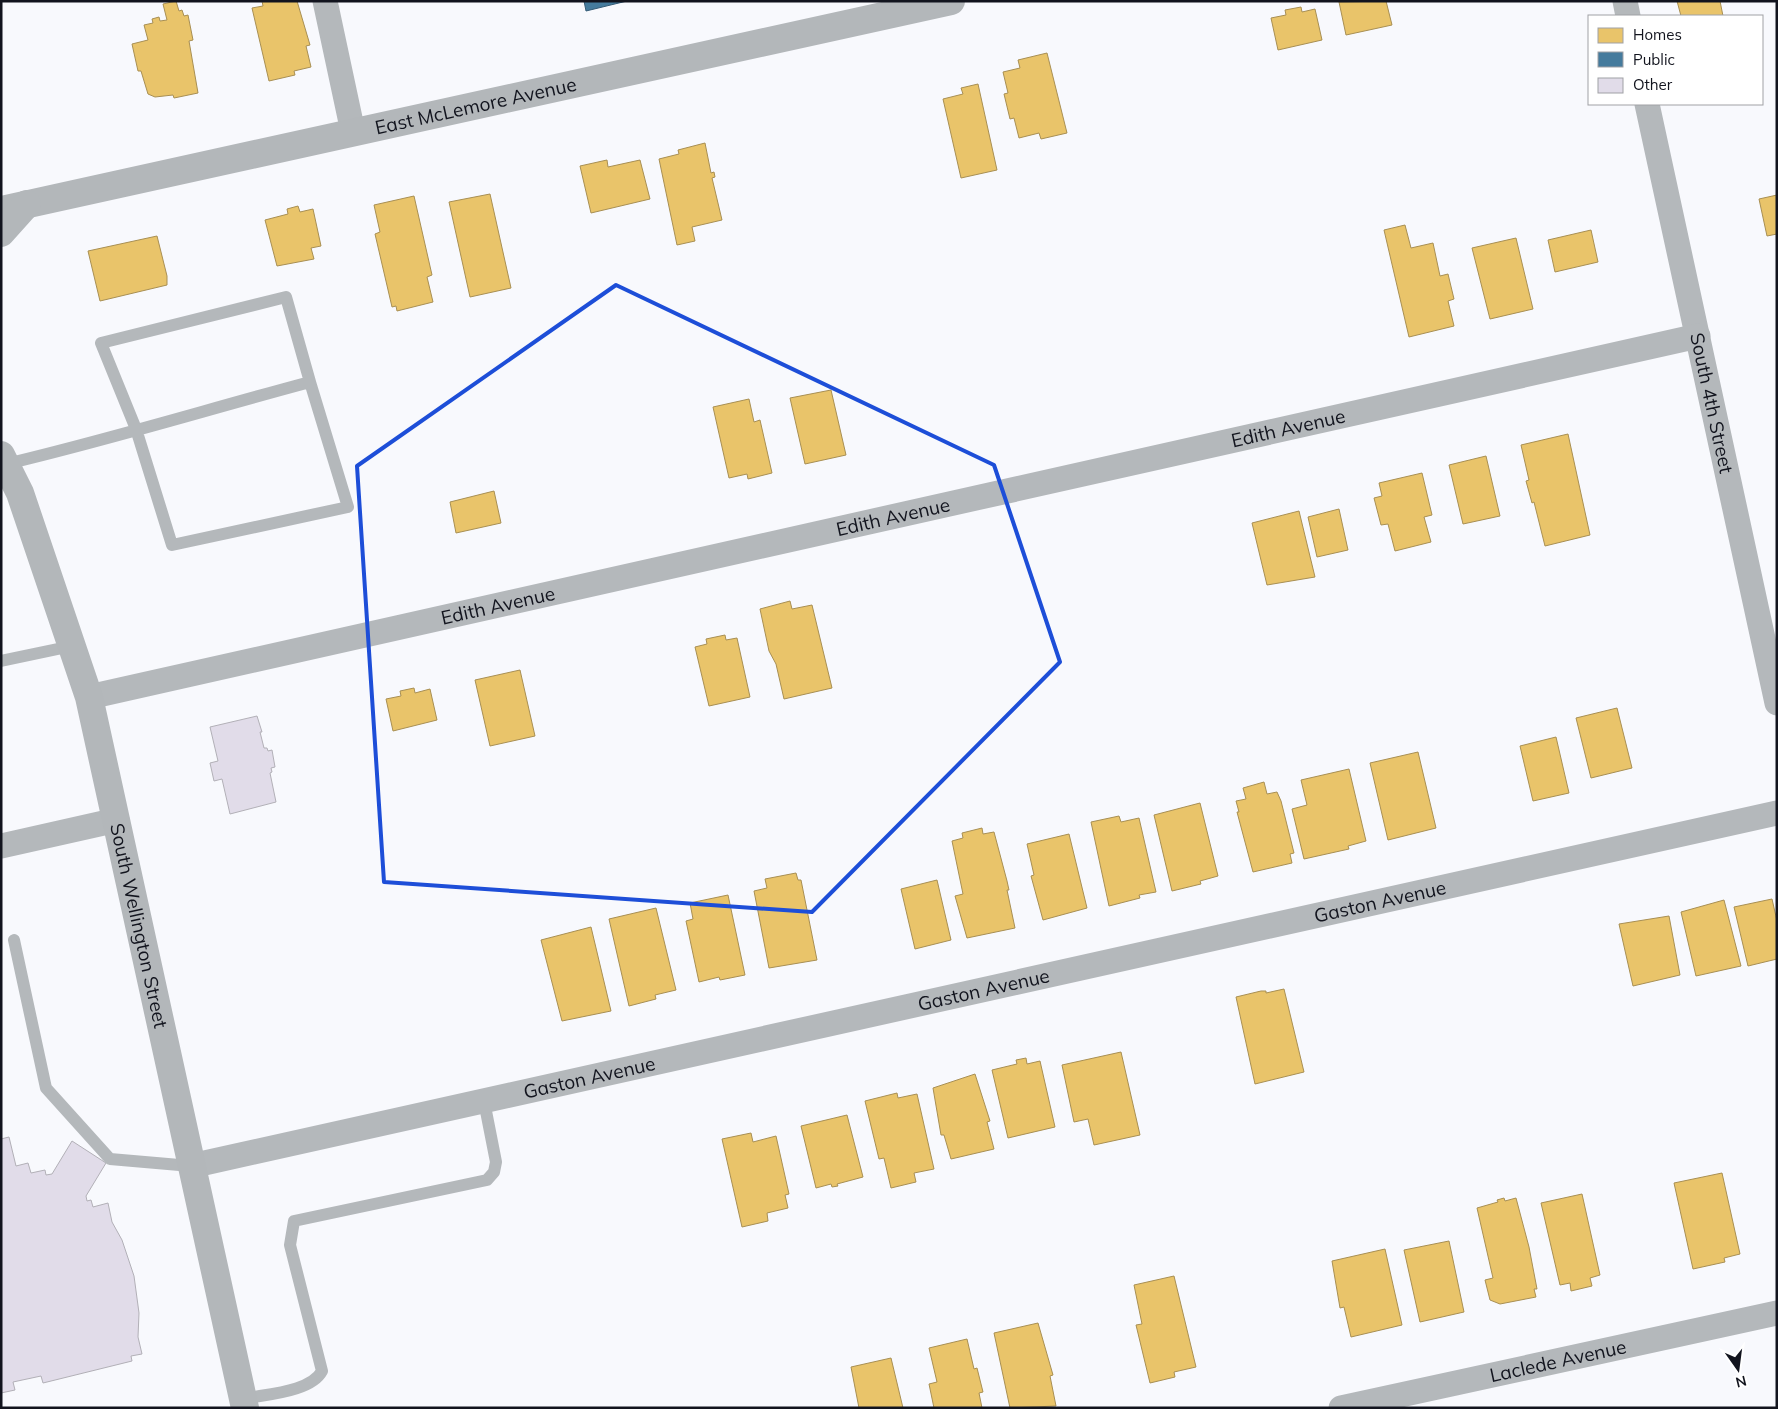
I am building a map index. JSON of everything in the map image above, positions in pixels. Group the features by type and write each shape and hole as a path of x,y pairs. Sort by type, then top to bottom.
{"street":[{"path":"324,1 353,132"},
{"name":"East McLemore Avenue","path":"14,207 951,1"},
{"path":"1625,1 1628,15"},
{"name":"South 4th Street","path":"1647,105 1777,703"},
{"path":"1,233 14,207"},
{"name":"Edith Avenue","path":"89,697 1698,336"},
{"name":"South Wellington Street","path":"4,459 20,493 89,697 244,1404"},
{"name":"Gaston Avenue","path":"191,1166 1777,813"},
{"path":"1,846 117,820"},
{"name":"Laclede Avenue","path":"1341,1408 1777,1313"}],"lane":[{"path":"286,297 310,382 348,507 172,545 136,429 101,343 286,297"},
{"path":"4,459 83,446 136,429 310,382"},
{"path":"1,660 72,646"},
{"path":"14,940 46,1088 110,1159 191,1166"},
{"path":"244,1404 306,1386 318,1379 322,1370 290,1245 294,1221 487,1180 494,1172 496,1162 484,1101"}],"highlighted area":[{"path":"616,285 994,465 1060,662 812,912 384,882 357,466"}],"building: Homes":[{"path":"176,1 179,11 182,10 184,16 188,15 193,40 189,41 198,93 174,98 173,95 155,97 148,94 141,71 138,71 132,44 148,40 144,25 153,23 152,19 159,17 160,21 167,20 163,4"},
{"path":"262,1 297,1 310,45 306,46 311,67 294,71 295,75 269,81 252,8 263,6"},
{"path":"1386,1 1392,25 1346,35 1339,2"},
{"path":"1677,1 1720,1 1723,15 1681,15"},
{"path":"1301,7 1302,12 1315,9 1322,40 1278,50 1271,18 1286,15 1285,10"},
{"path":"1047,53 1067,133 1041,139 1039,133 1019,138 1014,118 1010,119 1004,94 1008,93 1003,72 1020,68 1018,60"},
{"path":"978,84 997,170 961,178 943,99 963,94 961,88"},
{"path":"705,143 711,173 714,172 715,177 712,178 722,220 692,227 695,241 677,245 659,159 679,154 678,150"},
{"path":"607,160 608,167 640,160 650,199 591,213 580,166"},
{"path":"490,194 511,288 470,297 449,202"},
{"path":"1777,195 1777,234 1767,236 1759,199"},
{"path":"414,196 432,275 427,277 433,302 397,311 396,306 392,307 375,234 380,232 374,205"},
{"path":"298,206 300,212 313,209 321,246 311,248 314,259 277,266 265,220 288,214 287,209"},
{"path":"1405,225 1411,248 1433,243 1440,276 1448,274 1454,299 1448,301 1454,326 1409,337 1384,230"},
{"path":"1591,230 1598,262 1555,272 1548,240"},
{"path":"157,236 167,276 167,285 100,301 88,251"},
{"path":"1516,238 1533,309 1490,319 1472,248"},
{"path":"831,390 846,455 805,464 790,398"},
{"path":"749,399 754,422 760,420 772,473 748,479 747,474 729,478 713,407"},
{"path":"1568,434 1590,535 1545,546 1534,502 1532,503 1526,481 1529,480 1521,445"},
{"path":"1486,456 1500,516 1463,524 1449,465"},
{"path":"1422,473 1432,515 1424,517 1431,542 1395,551 1388,524 1381,525 1374,498 1382,496 1379,483"},
{"path":"494,491 501,523 456,533 450,502"},
{"path":"1339,509 1348,550 1317,557 1308,517"},
{"path":"1299,511 1315,577 1267,585 1252,523"},
{"path":"790,601 792,609 812,605 832,688 784,699 776,664 769,651 760,609"},
{"path":"725,635 726,640 737,638 750,697 709,706 695,647 707,644 706,639"},
{"path":"520,670 535,736 490,746 475,680"},
{"path":"414,688 415,693 430,689 437,720 393,731 386,699 401,696 400,691"},
{"path":"1617,708 1632,768 1591,778 1576,718"},
{"path":"1556,737 1569,793 1533,801 1520,746"},
{"path":"1418,752 1436,828 1388,840 1370,763"},
{"path":"1349,769 1366,841 1348,846 1349,849 1304,859 1292,809 1307,805 1301,780"},
{"path":"1264,782 1267,794 1277,792 1281,801 1294,853 1290,854 1292,863 1253,872 1237,812 1239,812 1236,801 1246,799 1243,788"},
{"path":"1200,803 1218,876 1200,881 1201,884 1172,891 1154,815"},
{"path":"1119,816 1121,822 1139,818 1156,892 1139,895 1140,898 1109,906 1091,822"},
{"path":"982,828 983,834 994,832 1009,890 1007,890 1015,928 967,938 955,896 963,894 952,841 963,838 962,833"},
{"path":"1069,834 1087,908 1043,920 1031,876 1034,875 1027,844"},
{"path":"796,873 798,880 801,880 817,960 769,968 754,891 767,888 765,879"},
{"path":"937,880 951,940 915,949 901,889"},
{"path":"728,895 745,975 720,980 719,977 699,982 686,921 693,919 690,903"},
{"path":"1772,899 1777,921 1777,959 1748,966 1734,907"},
{"path":"1724,900 1741,966 1696,976 1681,912"},
{"path":"656,908 676,990 655,995 656,999 629,1006 609,919"},
{"path":"1669,916 1680,975 1633,986 1619,924"},
{"path":"591,927 611,1011 562,1021 541,940"},
{"path":"1284,989 1304,1072 1255,1084 1236,997 1261,991 1266,991 1266,993"},
{"path":"1121,1052 1140,1135 1094,1145 1088,1119 1074,1122 1062,1065"},
{"path":"1026,1058 1027,1064 1040,1061 1055,1127 1008,1138 992,1070 1017,1064 1016,1060"},
{"path":"975,1074 990,1121 987,1122 994,1149 951,1159 944,1135 941,1135 933,1088"},
{"path":"897,1093 898,1098 917,1094 934,1169 914,1173 916,1182 891,1188 884,1158 879,1159 865,1101"},
{"path":"847,1115 863,1177 837,1184 838,1186 832,1187 831,1184 816,1188 801,1126"},
{"path":"751,1133 753,1142 776,1136 789,1194 785,1195 788,1208 767,1213 768,1221 742,1227 722,1139"},
{"path":"1722,1173 1740,1254 1724,1258 1725,1262 1693,1269 1674,1183"},
{"path":"1582,1194 1600,1275 1590,1278 1592,1286 1571,1291 1570,1283 1560,1285 1541,1203"},
{"path":"1504,1198 1505,1201 1516,1198 1529,1247 1537,1289 1534,1289 1536,1297 1500,1304 1490,1300 1485,1280 1493,1278 1477,1208 1498,1202 1497,1200"},
{"path":"1449,1241 1464,1312 1420,1322 1404,1250"},
{"path":"1385,1249 1402,1325 1351,1337 1344,1307 1340,1308 1332,1261"},
{"path":"1174,1276 1196,1367 1174,1372 1175,1377 1150,1383 1136,1325 1142,1324 1134,1285"},
{"path":"1038,1323 1053,1375 1050,1376 1056,1406 1010,1408 994,1333"},
{"path":"967,1339 974,1369 977,1368 983,1392 979,1393 982,1408 934,1408 929,1384 937,1382 929,1348"},
{"path":"891,1358 903,1408 859,1408 851,1367"}],"building: Public":[{"path":"584,1 627,1 586,11"}],"building: Other":[{"path":"257,716 264,748 267,748 268,751 272,750 275,767 271,768 272,772 270,773 276,802 230,814 222,779 214,781 210,763 218,761 210,727"},
{"path":"9,1137 16,1166 28,1163 31,1173 45,1170 46,1175 52,1174 72,1141 106,1163 86,1196 87,1201 91,1200 93,1207 108,1203 112,1222 122,1240 134,1276 139,1313 138,1337 142,1354 131,1356 132,1361 43,1383 41,1376 13,1382 15,1390 1,1393 1,1139"}]}
